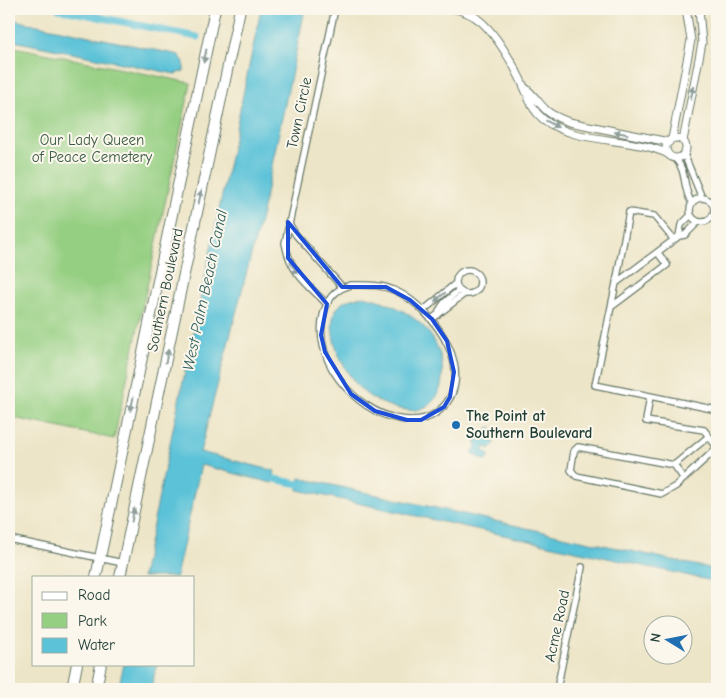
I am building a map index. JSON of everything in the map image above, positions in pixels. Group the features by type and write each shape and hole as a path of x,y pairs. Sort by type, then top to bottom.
{"highway":[{"name":"Southern Boulevard","path":"96,576 215,9"},
{"name":"Southern Boulevard","path":"120,576 240,9"},
{"path":"72,689 77,666"},
{"path":"96,689 101,666"}],"street":[{"name":"Town Circle","path":"327,304 305,283 288,258 285,243 335,9"},
{"path":"455,9 468,13 485,26 494,37 524,87 527,100 534,111 553,126 568,132 668,154 675,158 684,169 687,194 692,204 691,215 681,225 676,238"},
{"path":"668,154 666,148 671,141 691,40 686,9"},
{"path":"616,283 676,238 685,235 698,222 708,221 716,209 712,203 705,199 684,154 686,147 683,141 702,43 699,9"},
{"path":"524,87 534,95 546,111 555,117 569,122 671,141 683,141"},
{"path":"675,158 684,154"},
{"path":"692,204 717,197"},
{"path":"676,238 654,216 629,212 595,385 712,408 717,415"},
{"path":"691,215 698,222"},
{"path":"288,222 296,235 342,288"},
{"path":"611,307 667,265 658,252"},
{"path":"424,310 456,283 458,276 464,271 471,270 478,274 480,282 478,290 471,294 462,292 445,301 438,315 432,319"},
{"path":"456,283 462,292"},
{"path":"373,285 386,287 424,310 432,319 446,341 452,359 454,384 450,397 444,407 433,415 421,420 407,420 390,417 376,411 351,394 339,379 325,352 321,335 327,304 342,288 373,285"},
{"path":"650,396 646,422 704,430 717,448 684,479 662,494 576,476 571,470 574,451 582,447 674,465 684,479"},
{"path":"674,465 709,436"},
{"path":"9,539 123,563"},
{"name":"Acme Road","path":"557,689 582,567"}],"highlighted area":[{"path":"288,222 342,287 386,287 410,300 432,319 447,341 454,372 450,397 444,407 421,420 407,420 375,411 351,394 325,352 321,335 327,304 288,258"}],"green space":[{"name":"Our Lady Queen of Peace Cemetery","path":"9,46 191,83 114,439 9,417"}],"water":[{"name":"West Palm Beach Canal","path":"261,9 305,9 262,213 200,452 275,471 272,483 201,465 176,576 142,576"},
{"path":"9,19 179,55 184,62 184,71 175,74 9,40"},
{"path":"363,296 378,300 407,313 430,334 442,362 442,378 437,396 428,406 417,410 394,407 366,394 350,376 337,350 332,324 335,312 342,303"},
{"path":"491,427 494,431 491,439 495,442 490,449 487,447 483,449 490,457 486,461 472,453 476,447 476,439 485,435 488,428"},
{"path":"300,478 717,570 717,582 298,490"},
{"path":"124,666 157,666 151,689 118,689"}],"waterway":[{"path":"59,9 197,37"},
{"path":"265,477 308,486"}],"place":[{"name":"The Point at Southern Boulevard","path":"456,425"}]}
